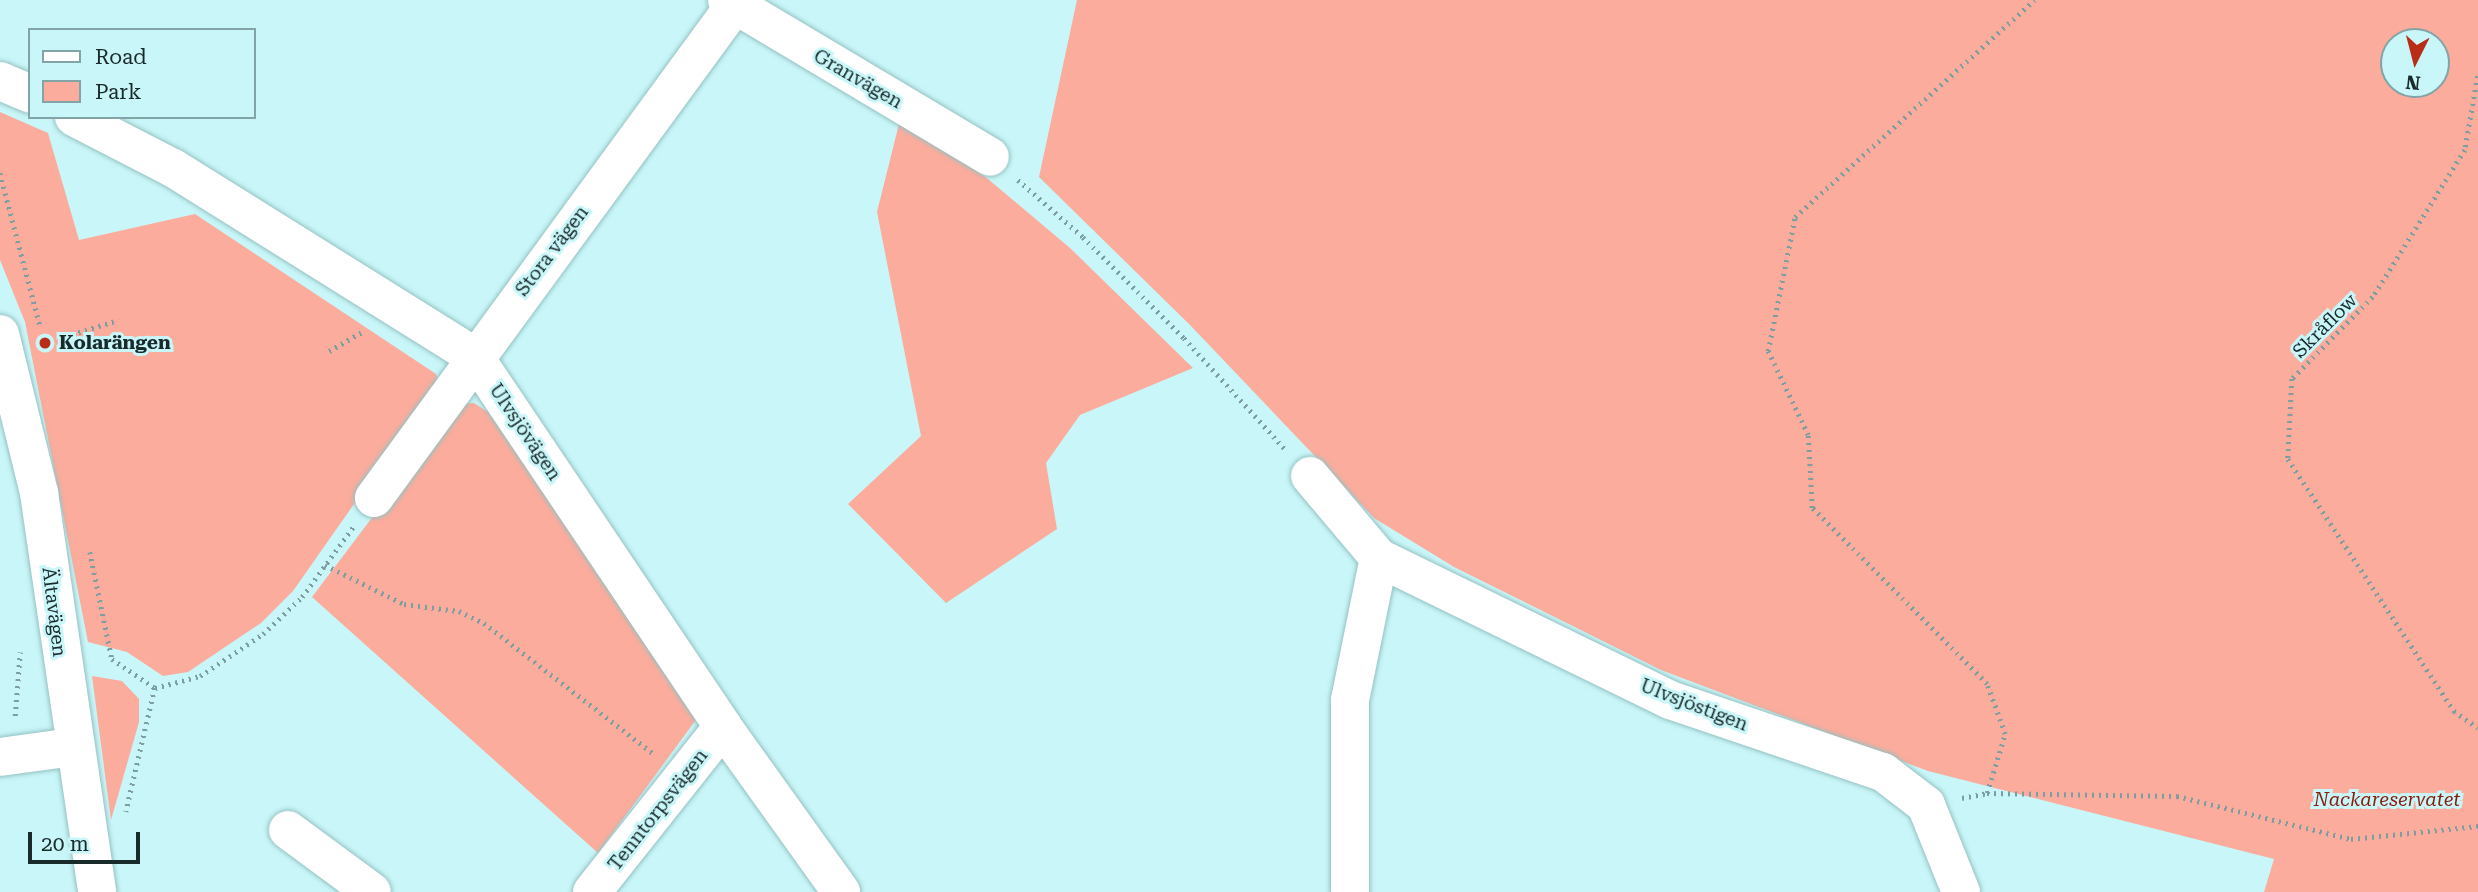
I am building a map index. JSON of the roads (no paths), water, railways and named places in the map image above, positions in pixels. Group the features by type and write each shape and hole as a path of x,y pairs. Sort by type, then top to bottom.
{"street":[{"name":"Granvägen","path":"730,3 990,157"},
{"name":"Stora vägen","path":"374,498 730,3"},
{"path":"0,80 28,93"},
{"name":"Ulvsjövägen","path":"78,119 173,169 474,356 723,727 841,892"},
{"name":"Ältavägen","path":"0,334 39,493 73,747 97,892"},
{"name":"Ulvsjöstigen","path":"1310,477 1379,558 1670,699 1882,772 1926,805 1961,892"},
{"path":"1350,892 1350,700 1379,558"},
{"name":"Tenntorpsvägen","path":"592,892 723,727"},
{"path":"0,757 73,747"},
{"path":"288,830 372,892"}],"place":[{"name":"Kolarängen","path":"45,343"}],"park label":[{"name":"Nackareservatet","path":"2387,800"}]}
